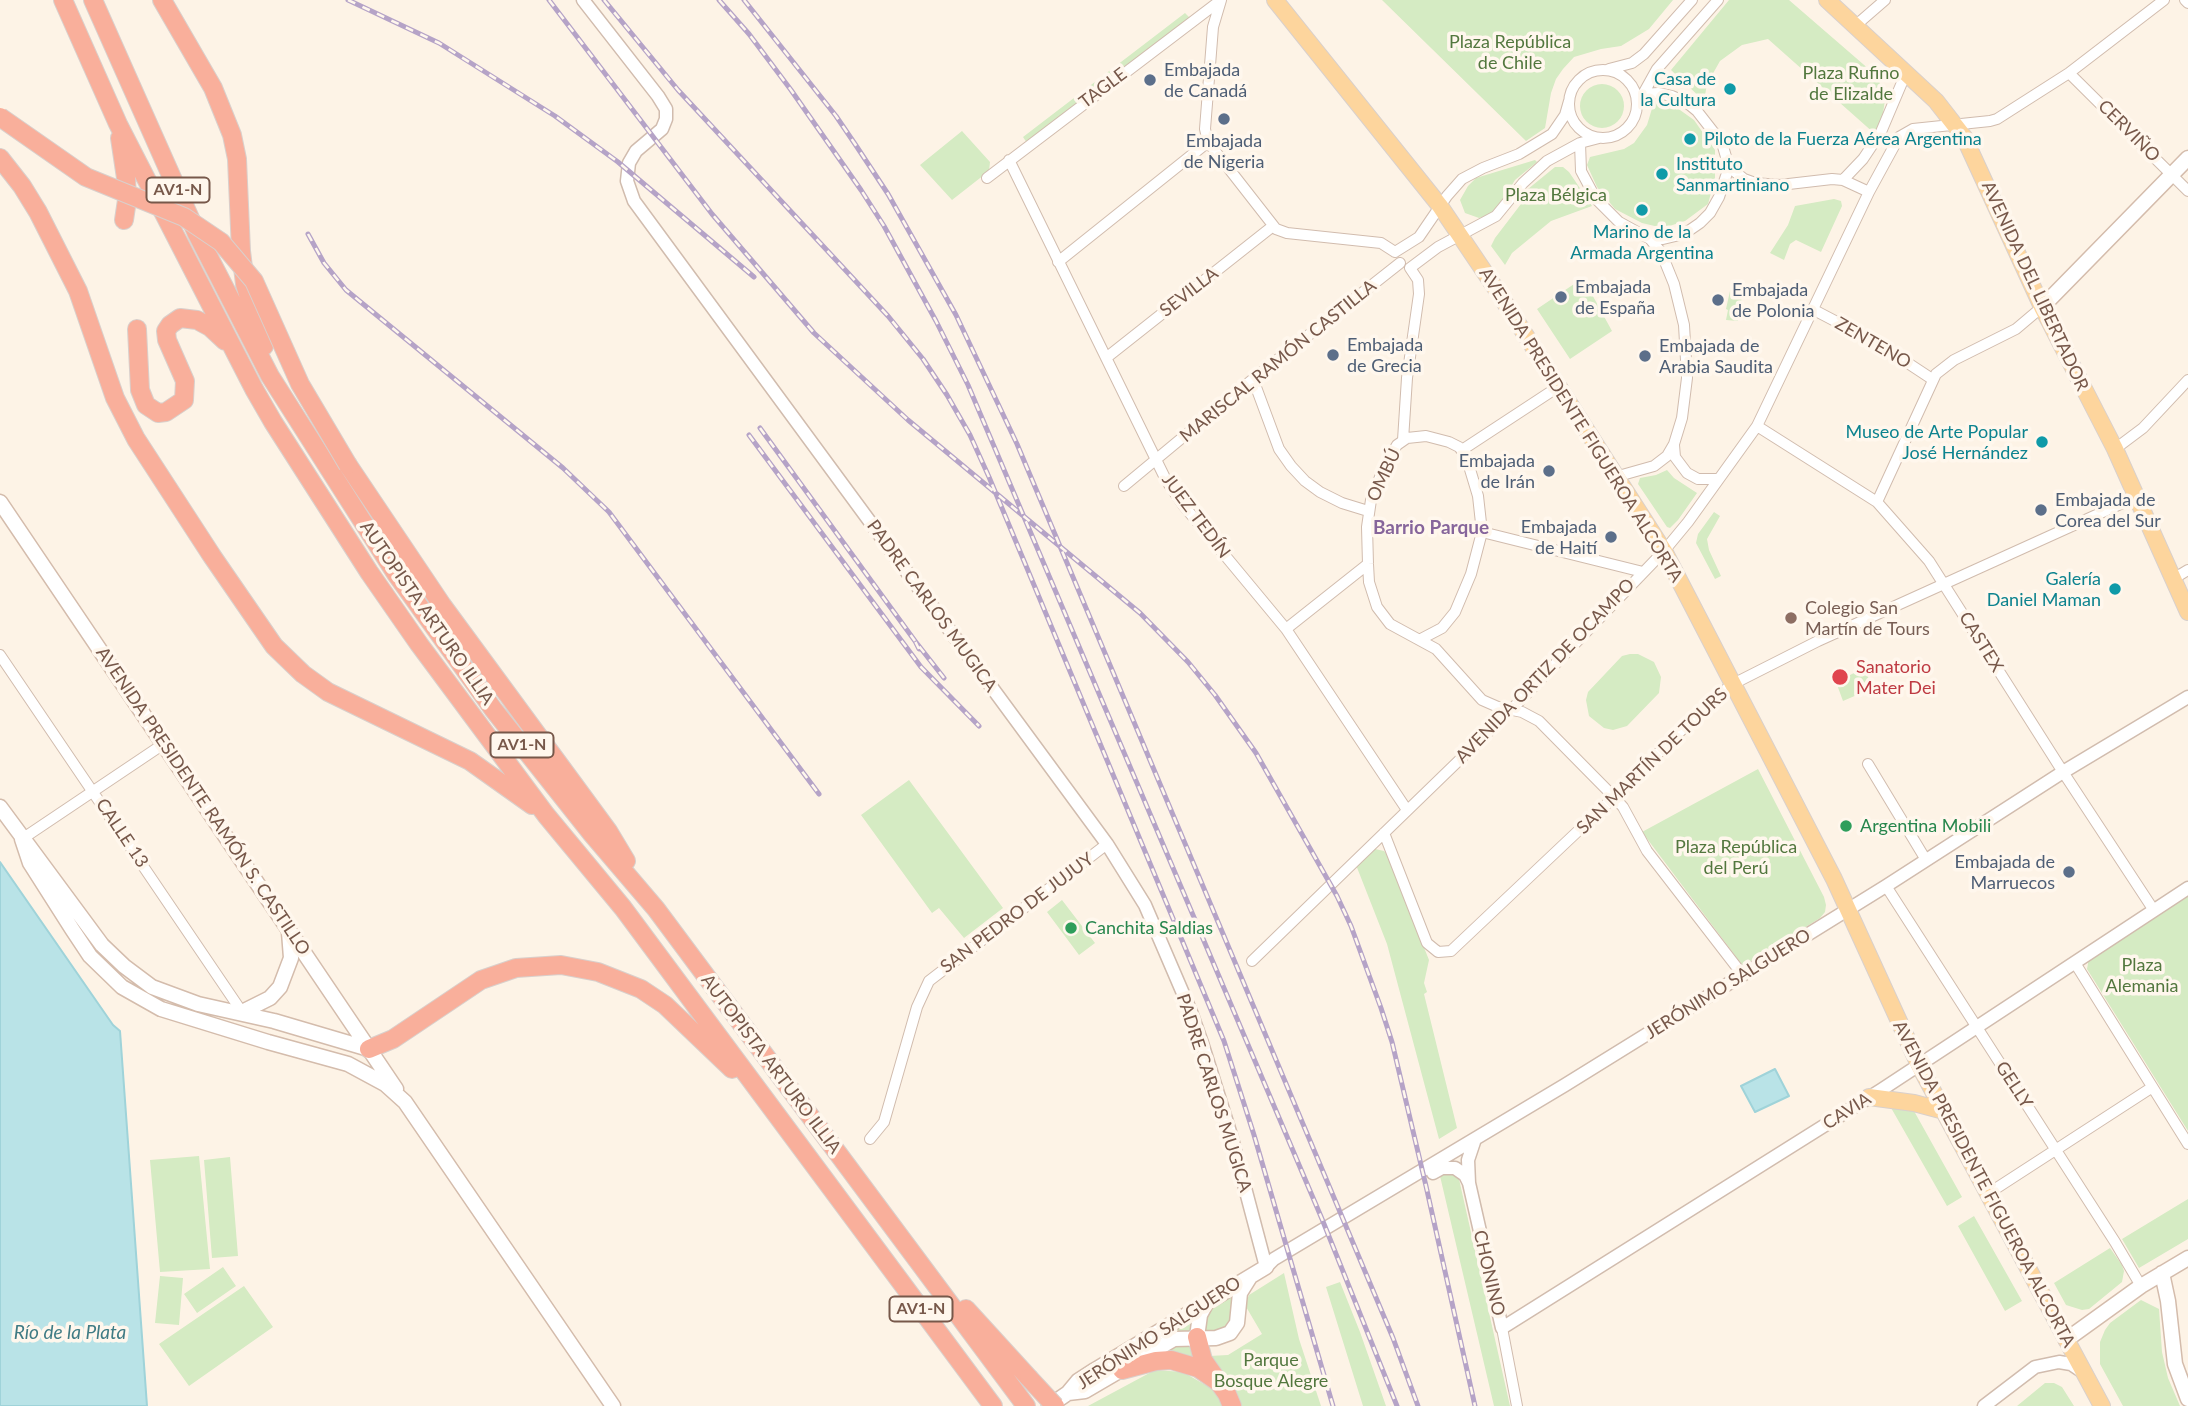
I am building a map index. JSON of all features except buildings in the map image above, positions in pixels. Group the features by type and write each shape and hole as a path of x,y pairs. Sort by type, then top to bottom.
{"highway":[{"name":"AUTOPISTA ARTURO ILLIA","path":"63,0 118,124 236,353 273,422 369,572 546,815 623,908 993,1406"},
{"name":"AUTOPISTA ARTURO ILLIA","path":"93,0 197,234 271,376 396,574 493,709 656,909 1021,1400"},
{"path":"162,0 213,88 232,135 237,159 245,284 271,376"},
{"path":"0,117 86,177 184,217 221,242 254,281 300,384 348,465 442,605 608,831 656,909"},
{"path":"118,124 126,178 124,220"},
{"path":"0,158 33,203 78,291 115,398 136,439 274,646 303,674 328,692 470,761 546,815"},
{"path":"137,329 140,390 146,405 158,413 166,412 184,400 185,381 167,340 166,331 170,325 180,318 197,320 210,327 236,353"},
{"path":"369,1049 393,1039 470,986 494,974 541,965 574,967 620,979 652,996 682,1020 763,1098"},
{"path":"898,1234 1055,1406"},
{"path":"1197,1337 1201,1356 1232,1406"},
{"path":"1122,1370 1171,1360 1198,1368 1218,1382"}],"main road":[{"name":"AVENIDA PRESIDENTE FIGUEROA ALCORTA","path":"1275,0 1460,234 1664,551 1848,908 1919,1066 2102,1406"},
{"name":"AVENIDA DEL LIBERTADOR","path":"1826,0 1936,102 1955,125 1978,165 2042,307 2115,449 2188,612"},
{"path":"2042,307 2188,158"},
{"name":"AVENIDA PRESIDENTE RAMÓN S. CASTILLO","path":"0,502 613,1406"},
{"path":"0,807 102,945 136,976 182,999 369,1049"},
{"path":"22,839 30,863 78,938 106,974 122,987 161,1009 348,1064 376,1078 405,1101"},
{"path":"242,1013 270,999 283,980 290,958 288,927"},
{"path":"1869,1097 1914,1103 1944,1111"},
{"path":"2066,1340 2141,1286 2188,1258"},
{"name":"JERÓNIMO SALGUERO","path":"1049,1406 1095,1370 1266,1267"},
{"path":"2162,1273 2175,1364 2188,1399"},
{"name":"JERÓNIMO SALGUERO","path":"1068,1393 1085,1391 1174,1339 1216,1338 1230,1333 1237,1323 1240,1293 1252,1275"},
{"path":"1197,1337 1200,1315 1207,1302 1225,1303 1237,1311"}],"street":[{"name":"PADRE CARLOS MUGICA","path":"583,0 666,109 662,129 636,151 629,163 626,181 634,201 1107,844 1145,905 1191,1012 1231,1135 1266,1267"},
{"path":"1221,0 1213,27 1205,129 1208,142 1273,226 1284,232 1381,243 1395,252 1418,280 1419,294 1407,378 1403,440"},
{"name":"TAGLE","path":"987,178 1221,0"},
{"path":"1395,252 1419,237 1462,179 1519,154 1552,134 1563,120 1574,87 1581,78 1591,72 1632,63 1644,54 1692,0"},
{"path":"1569,101 1571,115 1576,124 1588,134 1599,138 1624,130 1633,120 1637,106 1657,69 1718,0"},
{"path":"1855,26 1885,0"},
{"name":"AVENIDA ORTIZ DE OCAMPO","path":"1252,961 1511,710 1664,551 1756,426 1869,192 1899,137 1913,129 1997,118 2068,73 2164,0"},
{"path":"1604,70 1616,73 1627,81 1637,106"},
{"path":"1843,180 1873,146 1906,73"},
{"name":"CERVIÑO","path":"2068,73 2188,191"},
{"path":"1643,94 1672,96 1697,111 1722,143 1729,167 1710,214 1684,234 1650,239"},
{"name":"MARISCAL RAMÓN CASTILLA","path":"1124,486 1253,379 1405,265 1496,216 1536,169 1559,153 1599,138"},
{"path":"1058,262 1208,142"},
{"path":"1580,144 1581,171 1596,199 1619,222 1650,239 1666,262 1684,325 1687,378 1682,418 1674,444 1667,456 1654,466 1615,477"},
{"name":"JUEZ TEDÍN","path":"1009,160 1166,480 1184,506 1286,629 1406,810"},
{"path":"1729,167 1744,179 1766,185 1832,179 1843,180 1869,192"},
{"name":"SEVILLA","path":"1106,358 1273,226"},
{"path":"1877,502 1932,379 1954,360 2016,329 2042,307"},
{"name":"ZENTENO","path":"1814,310 1879,344 1932,379"},
{"path":"1253,379 1279,449 1291,466 1320,492 1342,503 1368,511"},
{"path":"2115,449 2143,428 2188,380"},
{"path":"1421,639 1442,628 1455,612 1471,574 1482,532 1475,485 1469,462 1462,450 1558,387"},
{"name":"CASTEX","path":"1756,426 1877,502 1929,561 2153,909"},
{"name":"OMBÚ","path":"1462,450 1437,437 1421,436 1403,440 1392,451 1384,467 1368,511 1368,564 1374,599 1383,616 1399,630 1436,649 1479,697 1492,705 1526,713 1538,721 1623,807 1647,851 1742,974"},
{"path":"1674,444 1675,457 1686,473 1698,480 1718,479"},
{"name":"SAN MARTÍN DE TOURS","path":"1384,833 1427,943 1438,952 1445,953 1453,949 1614,797 1713,699 1733,684 1807,646 2136,497"},
{"path":"1482,532 1643,572"},
{"path":"1286,629 1368,564"},
{"path":"2173,579 2188,570"},
{"name":"CALLE 13","path":"0,654 242,1013"},
{"name":"JERÓNIMO SALGUERO","path":"1266,1267 1311,1236 1475,1141 1886,886 2063,772 2188,697"},
{"path":"22,839 164,743"},
{"path":"1868,764 1926,860"},
{"name":"SAN PEDRO DE JUJUY","path":"870,1139 884,1122 917,1007 929,981 1107,844"},
{"name":"GELLY","path":"1886,886 2141,1286"},
{"name":"CAVIA","path":"1502,1328 1919,1066 2188,888"},
{"path":"2074,963 2188,1144"},
{"path":"1989,1193 2151,1088"},
{"name":"CHONINO","path":"1475,1141 1468,1160 1469,1183 1517,1406"},
{"name":"JERÓNIMO SALGUERO","path":"1266,1267 1278,1265 1305,1250 1442,1168 1461,1171 1469,1183"},
{"path":"1984,1406 2035,1367 2060,1362 2070,1364 2083,1372"}],"green space":[{"name":"Plaza República de Chile","path":"1382,0 1673,0 1649,29 1621,46 1574,57 1556,79 1545,128 1526,141"},
{"name":"Plaza Rufino de Elizalde","path":"1729,0 1789,0 1878,77 1885,99 1883,114 1875,134 1768,39 1742,45 1720,61 1707,84 1704,101 1671,70"},
{"path":"1185,13 1190,18 1027,143 1023,137"},
{"path":"1602,84 1611,85 1618,90 1623,97 1623,115 1618,122 1611,127 1602,128 1593,127 1586,122 1581,115 1580,106 1581,97 1586,90 1593,85"},
{"path":"1659,99 1666,100 1694,120 1715,150 1715,178 1708,204 1685,221 1663,228 1642,223 1615,209 1597,187 1587,165 1590,157 1624,149 1634,143 1647,125 1654,102"},
{"path":"962,131 990,162 989,171 952,200 920,165"},
{"path":"1535,160 1537,162 1515,180 1495,213 1479,218 1465,213 1460,200 1476,178"},
{"name":"Plaza Bélgica","path":"1555,167 1563,167 1569,172 1592,206 1551,221 1512,253 1505,265 1491,246 1495,238 1521,204 1528,189"},
{"path":"1834,199 1841,201 1842,206 1821,252 1796,240 1790,244 1784,260 1770,253 1788,225 1795,206"},
{"path":"1583,278 1612,331 1570,359 1537,309"},
{"path":"1732,282 1744,284 1738,321 1726,320"},
{"path":"1667,470 1697,493 1670,528 1638,484 1640,478"},
{"path":"1714,512 1720,516 1707,539 1721,576 1715,579 1696,543 1698,534"},
{"path":"1638,654 1654,662 1661,677 1659,693 1627,726 1613,730 1604,728 1589,716 1586,700 1588,692 1622,656"},
{"path":"1864,668 1873,688 1843,701 1836,682"},
{"name":"Plaza República del Perú","path":"1758,769 1826,905 1820,918 1743,966 1642,832"},
{"path":"909,780 1003,908 964,938 939,908 932,913 861,815"},
{"path":"1375,849 1384,851 1387,855 1429,960 1424,983 1427,992 1424,994 1457,1128 1439,1139 1387,944 1356,865"},
{"name":"Plaza Alemania","path":"2188,896 2188,1131 2087,969 2089,958 2094,953"},
{"name":"Canchita Saldias","path":"1062,900 1095,943 1079,955 1047,912"},
{"path":"1890,1106 1914,1111 1962,1197 1947,1206"},
{"path":"199,1156 210,1269 160,1272 150,1160"},
{"path":"230,1157 238,1256 212,1258 204,1160"},
{"path":"1444,1173 1457,1174 1459,1179 1510,1406 1494,1406 1440,1176"},
{"path":"2188,1199 2188,1239 2139,1268 2122,1239"},
{"path":"1974,1216 2022,1301 2005,1311 1958,1226"},
{"path":"2110,1248 2122,1265 2122,1282 2089,1309 2082,1310 2066,1305 2054,1283"},
{"path":"223,1267 236,1286 197,1313 184,1294"},
{"name":"Parque Bosque Alegre","path":"1284,1273 1299,1339 1321,1406 1242,1406 1209,1356 1228,1355 1262,1334 1245,1305 1249,1295"},
{"path":"160,1276 183,1278 179,1325 155,1323"},
{"path":"1247,1277 1235,1327 1198,1337 1201,1356 1184,1363 1073,1387"},
{"path":"1340,1282 1386,1406 1363,1406 1326,1287"},
{"path":"244,1286 273,1327 189,1386 159,1344"},
{"path":"2141,1300 2159,1309 2162,1352 2168,1378 2180,1406 2123,1406 2100,1364 2100,1342 2105,1330 2110,1323"},
{"name":"Parque Bosque Alegre","path":"1155,1370 1183,1372 1214,1390 1223,1406 1088,1406"},
{"path":"2045,1383 2062,1387 2074,1406 2017,1406"}],"water":[{"name":"Río de la Plata","path":"0,862 113,1025 120,1031 147,1406 0,1406"},
{"path":"1775,1069 1789,1096 1755,1112 1741,1086"}],"railway":[{"path":"348,0 439,43 555,116 618,162 754,277"},
{"path":"549,0 712,214 814,333 908,420 1140,613 1188,662 1256,753 1337,896 1381,1008 1392,1042 1475,1406"},
{"path":"604,0 678,90 888,316 923,359 970,435 1224,1041 1333,1406"},
{"path":"719,0 749,34 791,90 861,190 884,226 968,385 1322,1219 1397,1406"},
{"path":"744,0 855,144 888,194 956,315 1017,444 1393,1338 1418,1406"},
{"path":"308,234 324,263 346,290 563,468 609,512 819,794"},
{"path":"760,428 915,641"},
{"path":"749,435 921,667 979,726"},
{"path":"919,649 915,641 944,678"}],"place":[{"name":"Embajada de Canadá","path":"1150,80"},
{"name":"Casa de la Cultura","path":"1730,89"},
{"name":"Embajada de Nigeria","path":"1224,119"},
{"name":"Piloto de la Fuerza Aérea Argentina","path":"1690,139"},
{"name":"Instituto Sanmartiniano","path":"1662,174"},
{"name":"Marino de la Armada Argentina","path":"1642,210"},
{"name":"Embajada de España","path":"1561,297"},
{"name":"Embajada de Polonia","path":"1718,300"},
{"name":"Embajada de Grecia","path":"1333,355"},
{"name":"Embajada de Arabia Saudita","path":"1645,356"},
{"name":"Museo de Arte Popular José Hernández","path":"2042,442"},
{"name":"Embajada de Irán","path":"1549,471"},
{"name":"Embajada de Corea del Sur","path":"2041,510"},
{"name":"Embajada de Haití","path":"1611,537"},
{"name":"Galería Daniel Maman","path":"2115,589"},
{"name":"Colegio San Martín de Tours","path":"1791,618"},
{"name":"Sanatorio Mater Dei","path":"1840,677"},
{"name":"Argentina Mobili","path":"1846,826"},
{"name":"Embajada de Marruecos","path":"2069,872"},
{"name":"Canchita Saldias","path":"1071,928"}],"district":[{"name":"Barrio Parque","path":"1431,528"}]}
